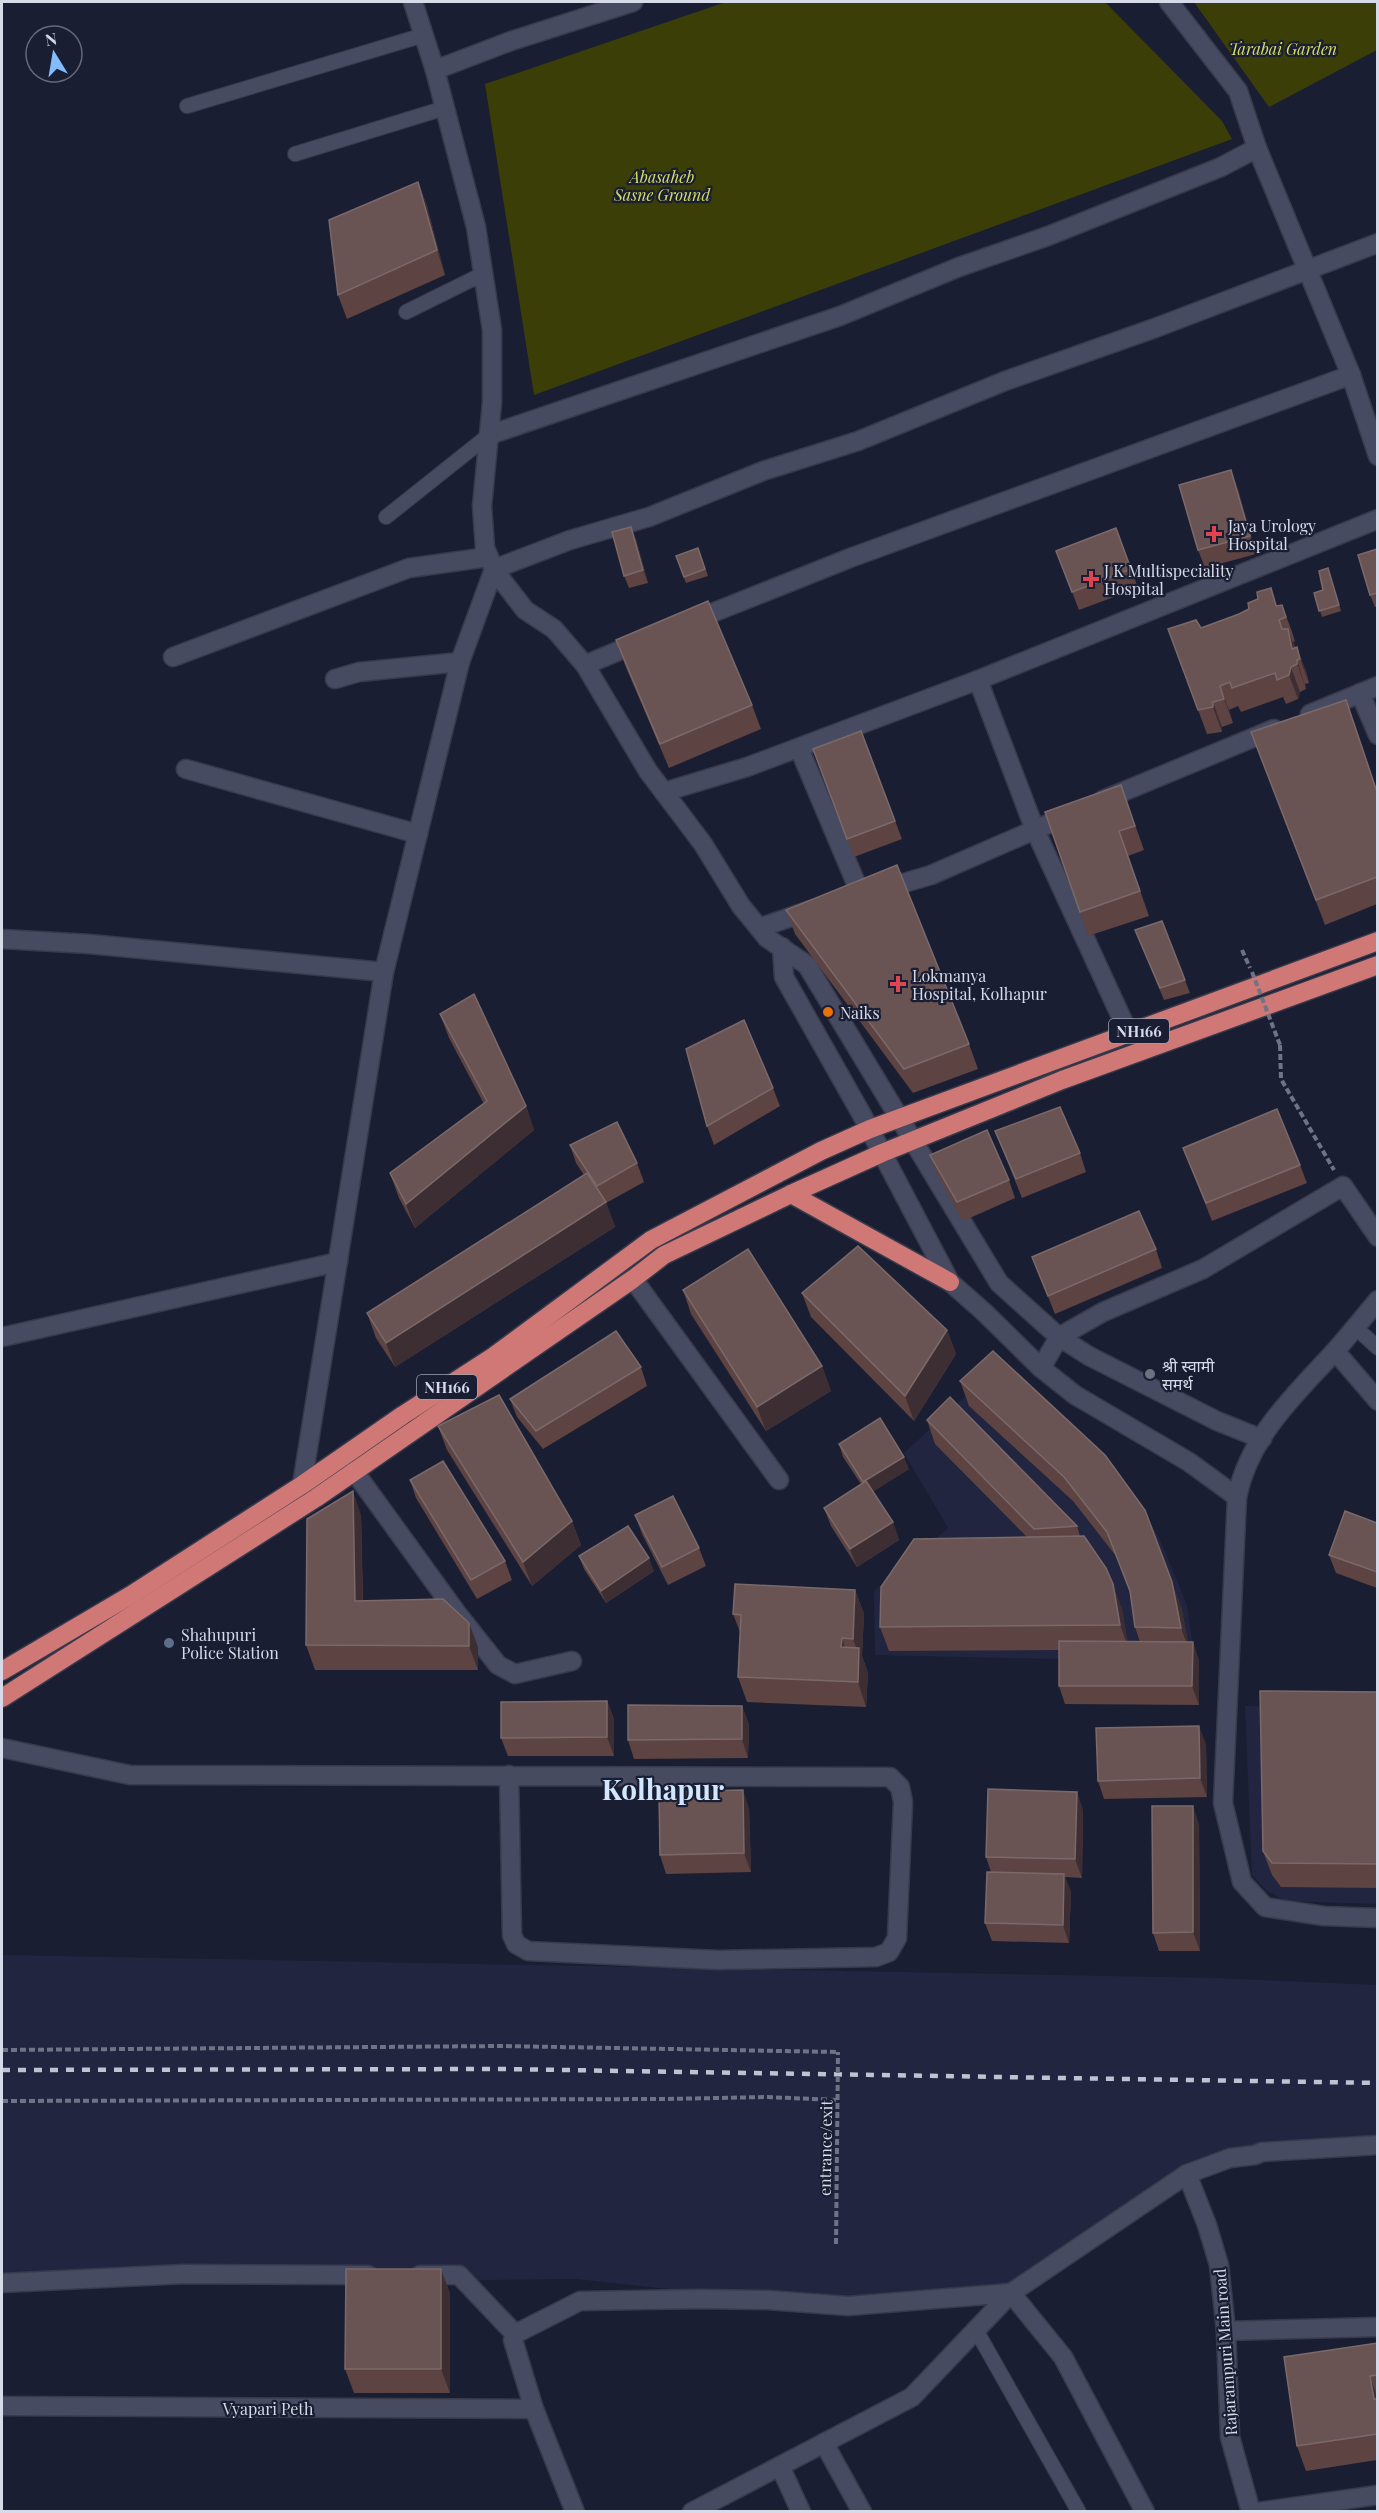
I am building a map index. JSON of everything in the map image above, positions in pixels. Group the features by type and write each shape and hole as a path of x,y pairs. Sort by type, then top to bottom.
{"highway":[{"name":"NH166","path":"3,1666 131,1595 302,1485 494,1356 651,1240 821,1151 870,1129 1377,941"},
{"name":"NH166","path":"2,1698 316,1498 633,1279 664,1255 882,1153 914,1142 1062,1080 1377,965"},
{"path":"791,1194 950,1282"}],"street":[{"path":"413,2 435,70 476,227 483,274 492,342 492,403 482,506 485,549 491,563 525,610 554,629 585,665 648,771 703,844 741,906 767,938 807,965 999,1283 1059,1338 1089,1356 1216,1421 1262,1439"},
{"path":"435,70 511,41 633,2"},
{"path":"1168,2 1238,91 1257,148 1351,375 1377,456"},
{"path":"489,435 840,316 959,267 1048,236 1221,167 1257,148"},
{"path":"173,657 409,568 491,563 649,516 763,471 858,441 1005,381 1155,328 1377,243"},
{"path":"678,627 850,558 1351,375"},
{"path":"664,792 747,767 978,680 1377,519"},
{"path":"302,1485 384,972 460,662 491,563"},
{"path":"585,665 657,635"},
{"path":"335,679 359,672 460,662"},
{"path":"978,680 1035,830 1129,1034"},
{"path":"759,928 777,920 931,875 1377,686"},
{"path":"1360,693 1377,735"},
{"path":"799,748 861,895"},
{"path":"186,770 418,834"},
{"path":"2,939 89,944 384,972"},
{"path":"782,947 784,977 870,1129 950,1282 1041,1368 1075,1395 1190,1462 1237,1497"},
{"path":"1041,1368 1059,1338 1103,1312 1203,1269 1343,1186 1377,1237"},
{"path":"2,1337 338,1262"},
{"path":"633,1279 779,1480"},
{"path":"1377,1300 1335,1351 1281,1409 1241,1477 1237,1497 1223,1803 1242,1882 1265,1907 1324,1916 1377,1918"},
{"path":"1335,1351 1377,1401"},
{"path":"354,1471 456,1612 498,1665 515,1674 572,1661"},
{"path":"2,1748 130,1775 509,1775 890,1777 900,1787 903,1802 897,1938 889,1952 876,1957 718,1960 528,1951 516,1944 512,1935 509,1775"},
{"path":"692,2511 912,2397 1011,2293 1187,2174 1223,2160 1262,2152 1377,2145"},
{"name":"Rajarampuri Main road","path":"1187,2174 1207,2225 1219,2265 1226,2331 1230,2437 1251,2511"},
{"path":"2,2283 184,2274 459,2276 514,2334"},
{"path":"514,2334 580,2301 768,2300 848,2306 1011,2293"},
{"path":"1011,2293 1063,2358 1145,2511"},
{"path":"1226,2331 1377,2327"},
{"path":"514,2334 513,2340 534,2409 575,2511"},
{"name":"Vyapari Peth","path":"2,2406 534,2409"},
{"path":"824,2443 862,2511"},
{"path":"780,2466 801,2511"},
{"path":"1259,2511 1377,2495"}],"lane":[{"path":"187,106 424,35"},
{"path":"295,154 445,108"},
{"path":"406,312 483,274"},
{"path":"386,517 489,435"},
{"path":"1355,1327 1377,1348"},
{"path":"976,2330 1079,2511"}],"path":[{"path":"1242,950 1280,1045 1281,1078 1343,1186"},
{"name":"entrance/exit","path":"2,2050 502,2046 838,2052 836,2244"},
{"path":"2,2101 666,2100 767,2097 838,2100"}],"shaded area":[{"path":"997,1367 1117,1478 1158,1535 1187,1605 1195,1662 875,1655 874,1591 948,1528 904,1453"},
{"path":"1245,1706 1377,1707 1377,1904 1286,1901 1267,1891 1252,1875"},
{"path":"2,1955 1215,1978 1377,1985 1377,2145 1230,2158 1011,2293 768,2300 576,2279 2,2286"}],"green space":[{"name":"Abasaheb Sasne Ground","path":"726,2 1105,2 1222,121 1232,139 534,395 485,84"},
{"name":"Tarabai Garden","path":"1194,2 1377,2 1377,50 1269,107"}],"building":[{"path":"418,182 437,250 338,295 329,220"},
{"path":"1231,470 1250,536 1198,550 1179,485"},
{"path":"631,527 643,570 624,576 612,532"},
{"path":"1116,528 1131,569 1072,592 1056,551"},
{"path":"698,548 705,569 684,577 676,556"},
{"path":"1377,549 1377,593 1370,595 1358,555"},
{"path":"1328,568 1339,605 1319,611 1314,593 1323,590 1319,571"},
{"path":"1271,588 1276,606 1282,605 1286,617 1279,620 1282,629 1288,629 1292,649 1297,647 1300,659 1291,667 1289,675 1277,680 1275,673 1232,688 1230,682 1220,686 1224,699 1213,702 1213,707 1198,710 1168,629 1196,620 1201,628 1239,614 1249,609 1248,603 1258,599 1257,592"},
{"path":"708,601 752,705 660,744 616,640"},
{"path":"1346,700 1377,792 1377,877 1316,900 1251,732"},
{"path":"861,731 895,821 847,839 813,749"},
{"path":"1121,785 1135,826 1119,831 1140,891 1080,912 1045,812"},
{"path":"897,865 969,1044 904,1069 786,910"},
{"path":"1162,921 1185,980 1160,988 1135,930"},
{"path":"474,994 526,1106 406,1204 390,1173 487,1101 440,1014"},
{"path":"744,1020 773,1088 707,1126 686,1049"},
{"path":"1060,1107 1080,1153 1016,1179 995,1131"},
{"path":"1277,1109 1300,1165 1206,1203 1183,1148"},
{"path":"617,1122 637,1163 597,1186 570,1145"},
{"path":"987,1130 1009,1180 957,1202 930,1155"},
{"path":"587,1173 606,1202 386,1343 367,1313"},
{"path":"1139,1211 1156,1249 1048,1296 1032,1257"},
{"path":"858,1246 947,1330 905,1396 802,1293"},
{"path":"748,1249 822,1366 757,1407 683,1290"},
{"path":"616,1331 641,1367 536,1431 510,1399"},
{"path":"993,1351 1105,1455 1145,1510 1172,1582 1181,1628 1135,1627 1130,1591 1107,1532 1064,1477 960,1381"},
{"path":"499,1395 572,1521 523,1562 438,1426"},
{"path":"950,1397 1077,1526 1034,1529 927,1420"},
{"path":"880,1418 904,1457 863,1482 839,1444"},
{"path":"443,1461 505,1561 471,1580 410,1480"},
{"path":"866,1481 893,1522 850,1549 824,1508"},
{"path":"353,1491 355,1601 443,1599 469,1623 469,1646 306,1645 307,1519"},
{"path":"673,1496 699,1548 662,1567 635,1515"},
{"path":"1345,1511 1377,1523 1377,1572 1329,1555"},
{"path":"628,1526 649,1558 601,1591 579,1556"},
{"path":"1084,1536 1106,1568 1113,1584 1120,1625 880,1627 881,1587 914,1539"},
{"path":"735,1584 855,1590 853,1639 842,1638 841,1647 859,1648 858,1682 738,1677 741,1615 733,1614"},
{"path":"1059,1641 1193,1642 1192,1686 1059,1686"},
{"path":"1260,1691 1377,1692 1377,1864 1272,1863 1263,1851"},
{"path":"607,1701 607,1737 501,1738 501,1702"},
{"path":"628,1705 742,1706 742,1739 628,1740"},
{"path":"1199,1726 1200,1778 1098,1781 1096,1728"},
{"path":"988,1789 1077,1792 1075,1859 986,1857"},
{"path":"743,1790 744,1853 660,1855 659,1792"},
{"path":"1152,1806 1193,1806 1193,1932 1153,1933"},
{"path":"987,1872 1064,1874 1063,1925 985,1923"},
{"path":"346,2269 441,2269 441,2369 345,2369"},
{"path":"1377,2343 1377,2375 1370,2376 1374,2399 1377,2399 1377,2434 1297,2446 1284,2357"}],"railway":[{"path":"2,2070 500,2069 1378,2083"}],"place":[{"name":"Jaya Urology Hospital","path":"1214,534"},
{"name":"J K Multispeciality Hospital","path":"1091,579"},
{"name":"Lokmanya Hospital, Kolhapur","path":"898,984"},
{"name":"Naiks","path":"828,1012"},
{"name":"श्री स्वामी समर्थ","path":"1150,1374"},
{"name":"Shahupuri Police Station","path":"169,1643"}],"district":[{"name":"Kolhapur","path":"663,1788"}]}
